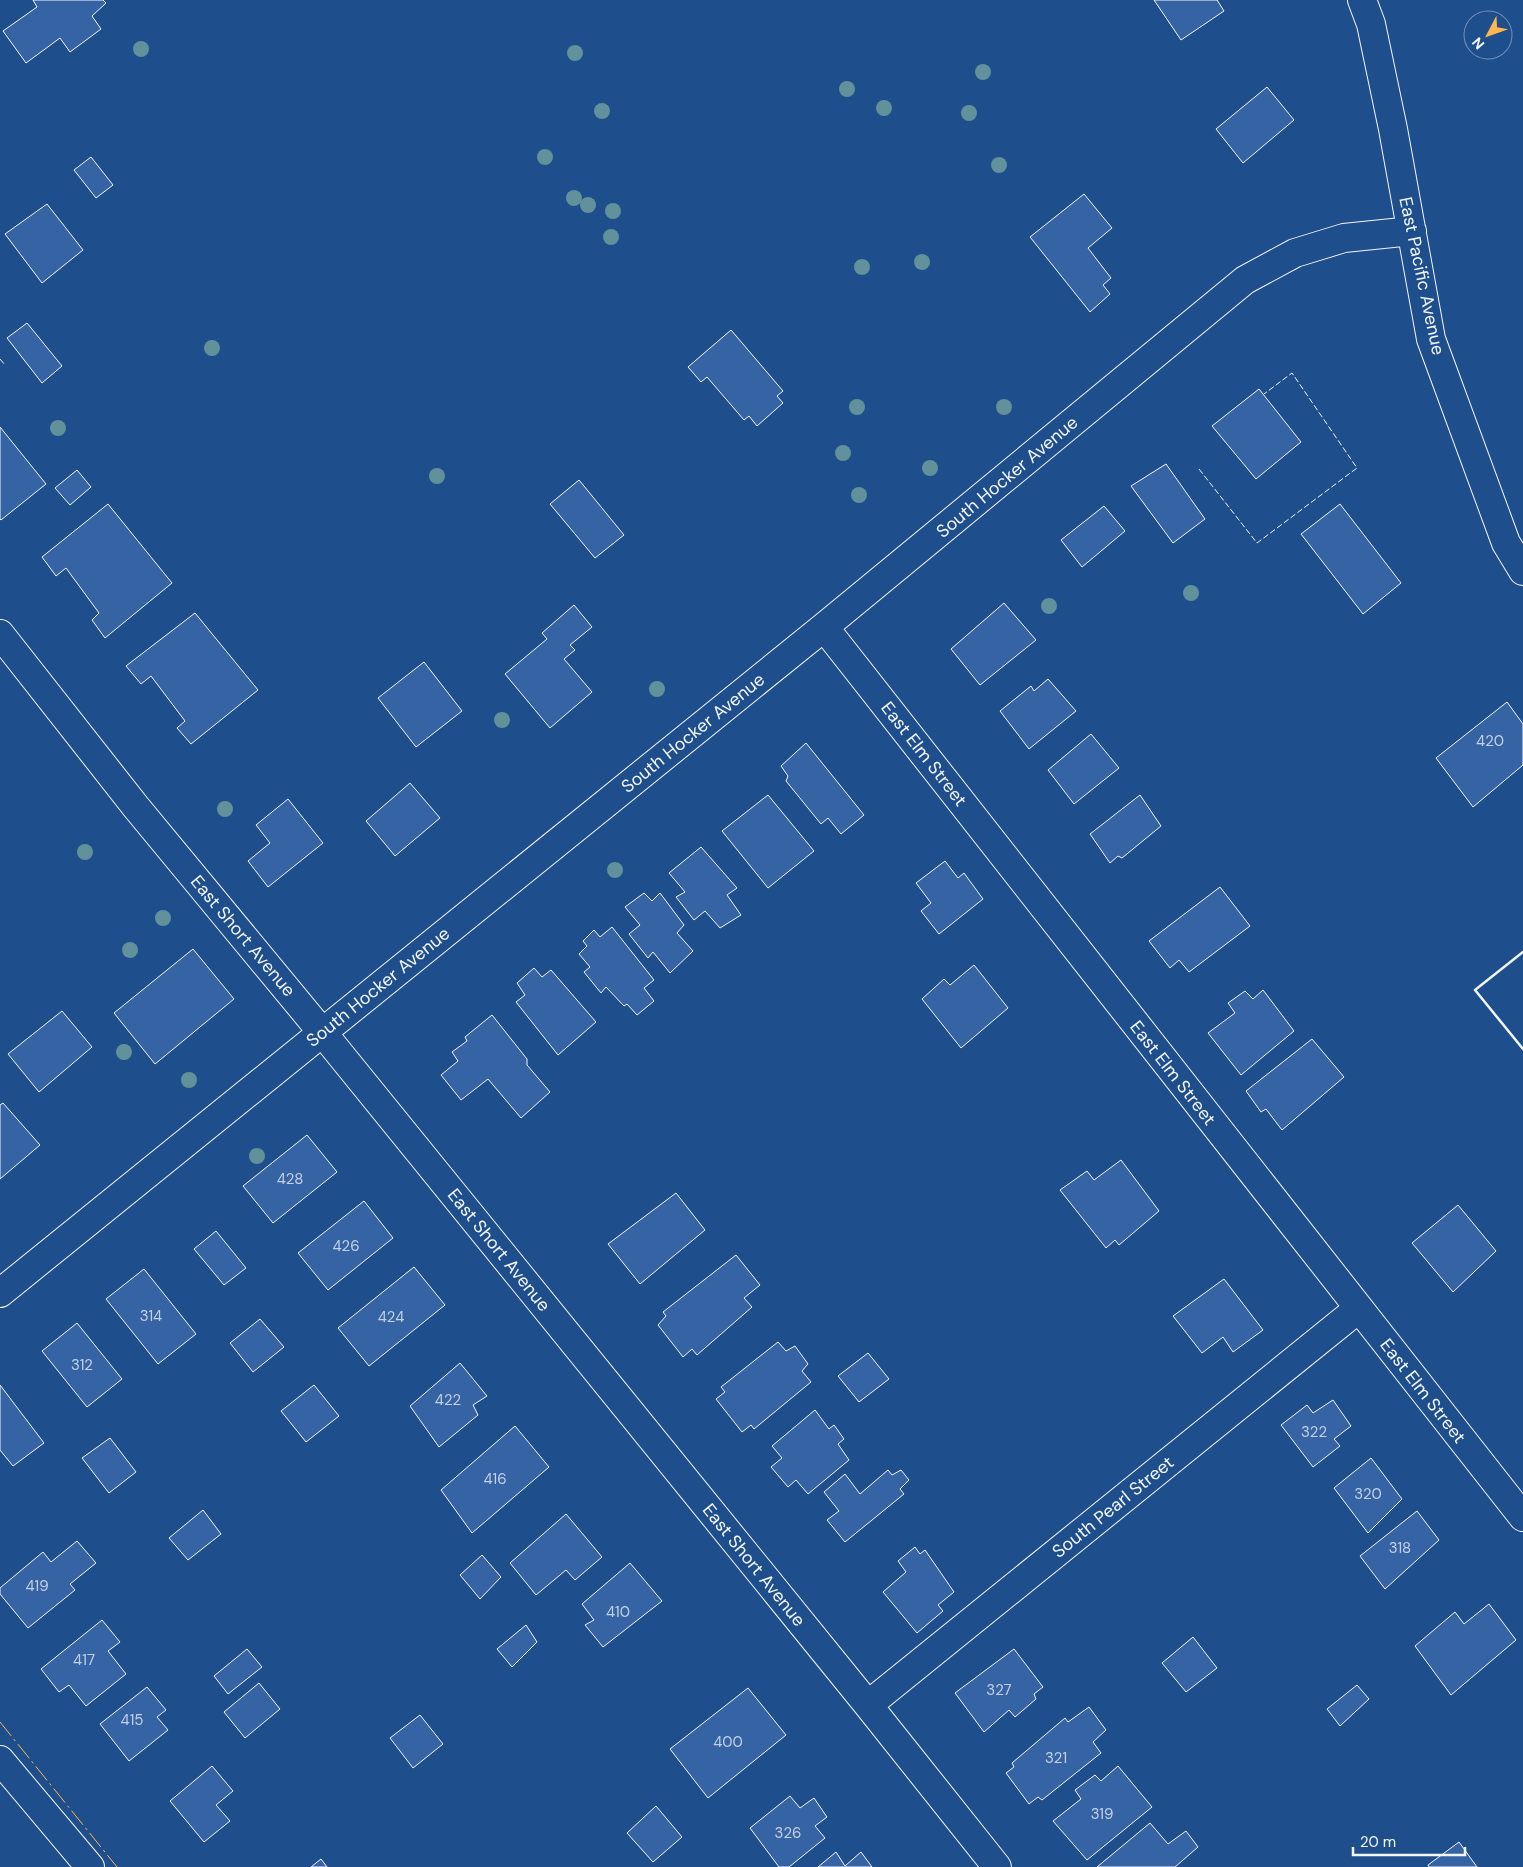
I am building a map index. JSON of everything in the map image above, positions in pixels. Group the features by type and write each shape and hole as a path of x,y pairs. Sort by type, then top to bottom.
{"street":[{"name":"East Pacific Avenue","path":"1362,0 1371,24 1412,231 1431,339 1506,543 1523,571"},
{"name":"South Hocker Avenue","path":"0,1293 824,627 1245,280 1296,253 1344,238 1412,231"},
{"name":"East Elm Street","path":"824,627 1523,1517"},
{"name":"East Short Avenue","path":"0,634 136,807 322,1032 868,1705 997,1867"},
{"name":"South Pearl Street","path":"868,1705 1358,1309"},
{"path":"0,1760 90,1867"}],"building":[{"path":"33,0 103,0 106,3 92,16 101,29 70,52 60,38 26,63 3,31 37,7"},
{"path":"1154,0 1217,0 1224,11 1181,40"},
{"path":"1267,87 1294,120 1243,163 1216,129"},
{"path":"91,157 113,185 96,198 74,170"},
{"path":"1084,194 1112,228 1088,248 1111,278 1103,285 1110,294 1090,312 1030,237"},
{"path":"47,204 83,250 42,283 5,234"},
{"path":"27,323 62,366 42,383 7,338"},
{"path":"731,330 783,391 777,396 783,403 757,426 749,416 744,420 707,377 701,382 688,367"},
{"path":"1259,389 1301,442 1256,479 1212,426"},
{"path":"0,427 46,484 1,520 0,519"},
{"path":"1166,464 1205,519 1173,543 1131,486"},
{"path":"77,470 91,487 70,505 55,488"},
{"path":"579,480 624,535 595,558 550,504"},
{"path":"108,504 172,583 105,638 92,620 99,613 66,568 56,576 42,557"},
{"path":"1340,504 1401,583 1363,614 1301,534"},
{"path":"1104,506 1125,531 1082,567 1061,540"},
{"path":"1004,603 1036,640 980,685 951,649"},
{"path":"574,605 592,627 570,645 575,650 564,659 592,692 550,728 505,674 547,639 542,633"},
{"path":"195,613 258,690 191,744 177,728 185,721 151,676 141,684 126,666"},
{"path":"424,662 462,711 416,747 378,698"},
{"path":"1048,679 1076,711 1029,749 1000,711 1031,686 1034,691"},
{"path":"1507,702 1523,724 1523,765 1473,807 1436,758"},
{"path":"1091,734 1119,768 1074,804 1048,770"},
{"path":"806,743 864,815 841,834 828,818 821,824 786,781 788,776 781,766"},
{"path":"410,783 440,818 395,856 366,821"},
{"path":"768,795 814,851 768,888 722,831"},
{"path":"1140,795 1161,826 1122,858 1118,856 1110,863 1090,834"},
{"path":"288,799 323,843 268,887 248,861 270,843 256,825"},
{"path":"701,847 737,888 727,895 741,915 720,928 705,911 694,920 676,897 685,892 669,873"},
{"path":"945,861 958,878 964,873 983,899 939,934 921,911 931,903 916,883"},
{"path":"1220,887 1250,926 1189,972 1179,960 1170,968 1149,941"},
{"path":"644,893 652,901 660,893 684,925 677,933 693,951 670,973 653,952 648,958 629,934 640,925 625,907"},
{"path":"612,927 654,980 644,988 654,1001 637,1015 627,1004 624,1006 606,987 601,993 584,972 590,967 579,954 587,946 583,941 594,930 600,937"},
{"path":"193,949 234,999 155,1064 114,1013"},
{"path":"974,965 1008,1008 961,1048 922,999 944,979 950,985"},
{"path":"534,968 542,977 551,970 596,1022 558,1055 516,1002 525,995 517,983"},
{"path":"1263,990 1294,1031 1241,1075 1208,1033 1235,1013 1228,1003 1245,991 1253,999"},
{"path":"62,1011 92,1047 39,1092 8,1054"},
{"path":"492,1015 527,1059 527,1065 550,1092 521,1118 488,1079 461,1100 441,1075 458,1061 452,1052 467,1041 465,1037"},
{"path":"1312,1039 1344,1077 1282,1130 1266,1109 1261,1112 1246,1091"},
{"path":"3,1103 40,1145 0,1179 0,1105"},
{"path":"307,1135 337,1172 273,1223 243,1186"},
{"path":"1121,1160 1159,1211 1119,1245 1115,1240 1106,1248 1060,1190 1087,1171 1094,1180"},
{"path":"676,1193 705,1230 640,1284 608,1244"},
{"path":"364,1201 393,1238 328,1290 298,1253"},
{"path":"1458,1205 1496,1251 1453,1292 1412,1243"},
{"path":"216,1231 246,1268 224,1285 194,1249"},
{"path":"736,1255 760,1285 744,1298 752,1307 697,1355 692,1349 683,1357 658,1325 666,1316 663,1312"},
{"path":"414,1267 445,1305 369,1366 338,1328"},
{"path":"144,1269 196,1334 158,1364 106,1299"},
{"path":"1224,1279 1263,1330 1233,1352 1223,1337 1202,1353 1173,1316"},
{"path":"260,1319 284,1347 253,1372 230,1343"},
{"path":"77,1323 122,1379 87,1407 42,1351"},
{"path":"778,1342 786,1351 795,1346 808,1364 802,1371 811,1382 754,1429 751,1425 742,1432 716,1399 725,1392 721,1387"},
{"path":"868,1353 889,1379 859,1402 838,1376"},
{"path":"460,1363 487,1396 473,1405 478,1415 439,1447 410,1406"},
{"path":"0,1385 44,1443 13,1466 0,1450"},
{"path":"314,1385 339,1416 306,1442 281,1411"},
{"path":"1333,1400 1351,1426 1334,1439 1340,1446 1313,1467 1281,1425 1307,1405 1313,1413"},
{"path":"815,1410 829,1429 834,1425 844,1439 838,1444 849,1460 808,1494 796,1480 788,1487 771,1467 782,1458 772,1446"},
{"path":"515,1426 549,1467 472,1533 441,1490"},
{"path":"110,1438 136,1472 109,1493 82,1458"},
{"path":"1371,1458 1402,1499 1368,1533 1334,1488"},
{"path":"888,1470 892,1475 901,1470 909,1480 900,1489 904,1494 845,1542 827,1520 839,1511 824,1492 845,1474 860,1494"},
{"path":"203,1510 221,1534 188,1560 169,1538"},
{"path":"1417,1511 1439,1540 1385,1589 1360,1556"},
{"path":"566,1514 602,1557 575,1580 566,1570 536,1595 510,1563"},
{"path":"77,1541 96,1563 70,1584 75,1590 28,1628 0,1594 0,1588 43,1552 51,1562"},
{"path":"915,1547 920,1554 925,1550 954,1592 938,1605 943,1611 917,1633 883,1592 906,1572 898,1561"},
{"path":"482,1555 501,1577 480,1599 460,1575"},
{"path":"630,1563 662,1601 603,1647 585,1625 594,1620 582,1604"},
{"path":"1489,1604 1516,1640 1451,1695 1415,1646 1455,1612 1464,1624"},
{"path":"102,1620 120,1642 108,1651 126,1674 86,1706 69,1685 59,1692 41,1669"},
{"path":"526,1625 537,1642 512,1667 497,1649"},
{"path":"1193,1637 1217,1668 1186,1692 1162,1663"},
{"path":"247,1649 262,1667 228,1694 214,1676"},
{"path":"1014,1649 1043,1687 1034,1694 1036,1699 1015,1717 1009,1710 984,1732 955,1693"},
{"path":"259,1683 280,1709 245,1738 224,1712"},
{"path":"1357,1685 1369,1699 1340,1726 1327,1709"},
{"path":"147,1687 166,1710 157,1717 168,1730 129,1761 100,1724"},
{"path":"748,1688 786,1735 708,1798 670,1749"},
{"path":"1089,1707 1106,1730 1093,1742 1101,1753 1042,1800 1038,1797 1029,1804 1006,1773 1014,1767 1012,1763 1065,1718 1068,1722"},
{"path":"420,1715 443,1744 413,1768 390,1738"},
{"path":"212,1766 233,1791 216,1805 230,1821 204,1842 170,1801"},
{"path":"1118,1766 1152,1807 1087,1860 1053,1821 1081,1799 1075,1790 1095,1775 1101,1781"},
{"path":"790,1796 800,1808 814,1798 827,1817 815,1826 825,1838 789,1867 779,1867 750,1828"},
{"path":"656,1806 682,1837 653,1862 627,1833"},
{"path":"1150,1823 1168,1844 1186,1831 1198,1847 1175,1867 1097,1867"},
{"path":"1459,1842 1477,1867 1429,1867 1428,1865"},
{"path":"836,1852 845,1866 861,1852 872,1867 818,1867"},
{"path":"321,1859 327,1867 311,1867"}],"fence":[{"path":"0,359 5,365"},
{"path":"1199,469 1257,543 1357,468 1292,373 1264,394"}],"wall":[{"path":"1523,952 1475,990 1523,1049"}],"power":[{"path":"0,1722 117,1867"}]}
